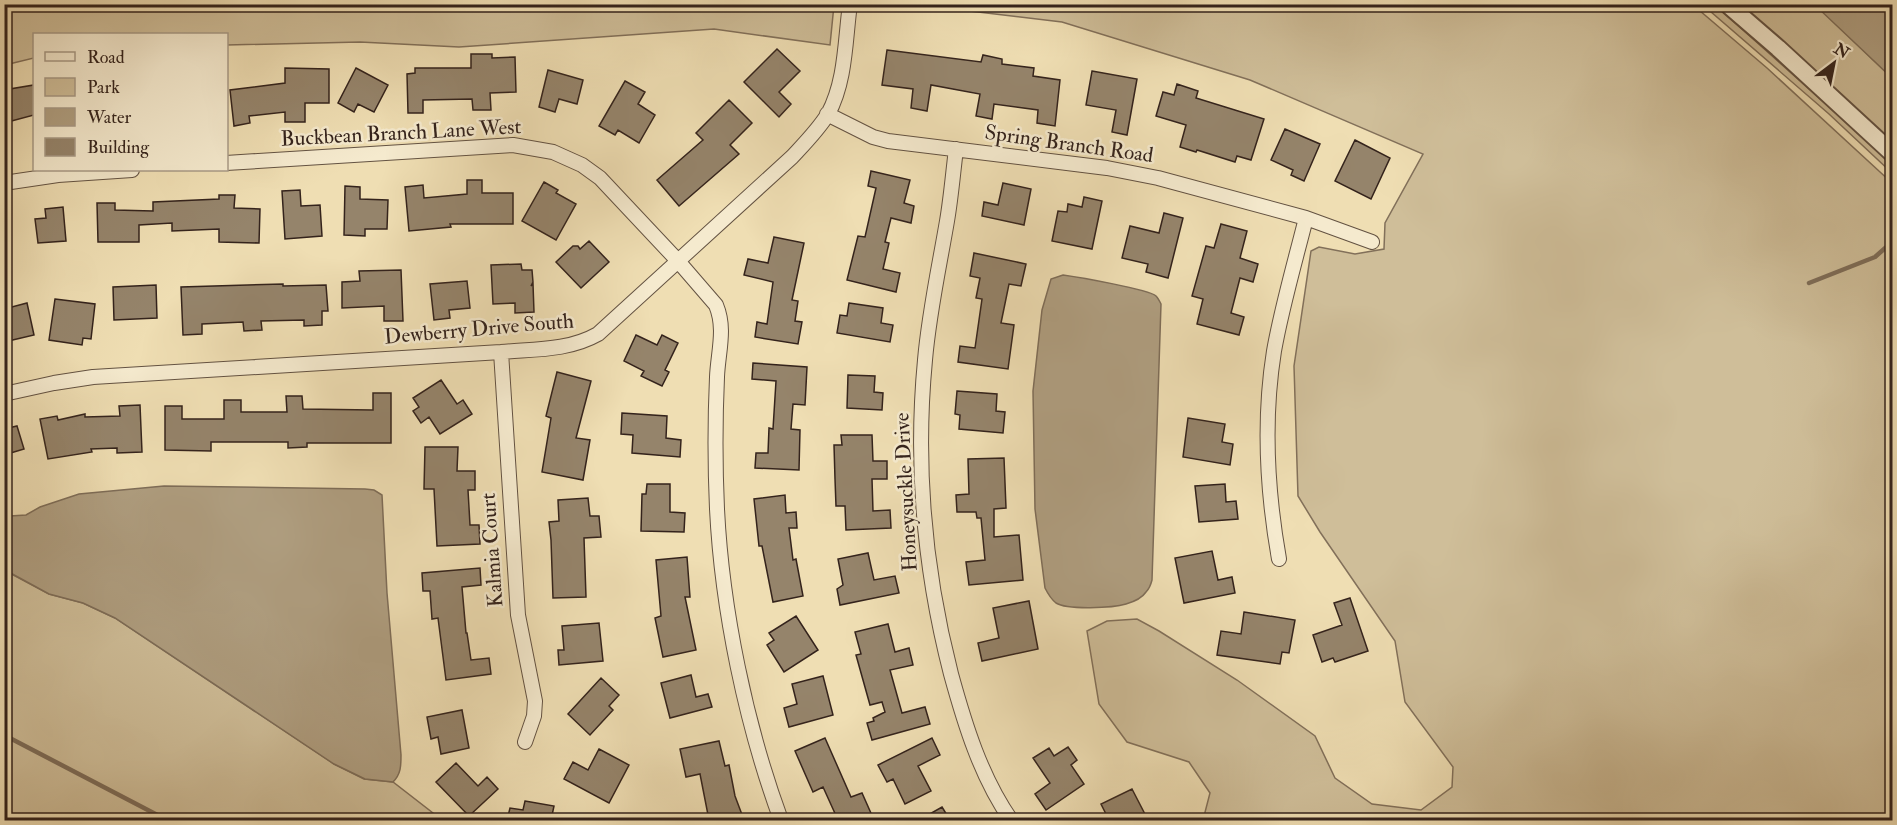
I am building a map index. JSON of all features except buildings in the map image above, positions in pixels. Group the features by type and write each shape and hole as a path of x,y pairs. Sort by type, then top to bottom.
{"street":[{"name":"Dewberry Drive South","path":"4,394 93,377 501,352 568,346 584,342 598,333 678,261 792,157 812,135 827,114 840,83 850,4"},
{"path":"1727,4 1893,153"},
{"name":"Spring Branch Road","path":"827,114 873,137 888,141 1107,168 1158,178 1306,218 1372,242"},
{"name":"Buckbean Branch Lane West","path":"228,163 513,145 540,148 566,157 600,178 716,305 721,316 722,327 717,368 715,432 717,511 725,588 741,682 768,783 781,820"},
{"name":"Honeysuckle Drive","path":"956,149 947,220 932,297 925,361 921,425 926,538 943,639 957,696 975,752 988,781 1011,820"},
{"path":"4,183 58,175 117,171"},
{"path":"1279,559 1269,483 1267,432 1269,392 1282,312 1306,218"},
{"name":"Kalmia Court","path":"501,352 518,615 535,701 534,716 525,742"}],"green space":[{"path":"5,4 834,5 830,45 714,29 459,47 360,42 228,45 228,33 33,33 33,58 5,65"},
{"path":"1815,4 1892,78 1892,143 1740,5"},
{"path":"919,5 1693,5 1767,68 1892,183 1892,820 1203,820 1210,793 1189,762 1127,742 1099,704 1087,631 1107,621 1137,619 1159,631 1237,680 1315,736 1335,778 1372,804 1421,810 1452,787 1453,767 1405,702 1395,641 1298,496 1294,366 1311,251 1319,247 1355,254 1384,249 1385,223 1423,154 1250,80 1062,22"},
{"path":"1703,5 1715,5 1892,163 1892,173 1829,114"},
{"path":"4,570 49,594 83,603 115,618 334,764 364,779 393,782 442,820 5,820"}],"water":[{"path":"1820,5 1878,5 1892,14 1892,78 1818,8"},
{"path":"1063,275 1140,290 1156,296 1161,304 1152,580 1148,589 1137,600 1120,605 1070,607 1056,603 1045,588 1035,509 1033,391 1042,310 1051,279"},
{"path":"164,486 365,489 374,490 382,495 387,593 401,755 399,773 393,782 365,779 334,764 115,618 83,603 49,594 5,570 5,519 10,516 26,515 40,507 79,494"}],"waterway":[{"path":"1809,283 1875,257 1892,242"},
{"path":"4,735 167,820"}]}
